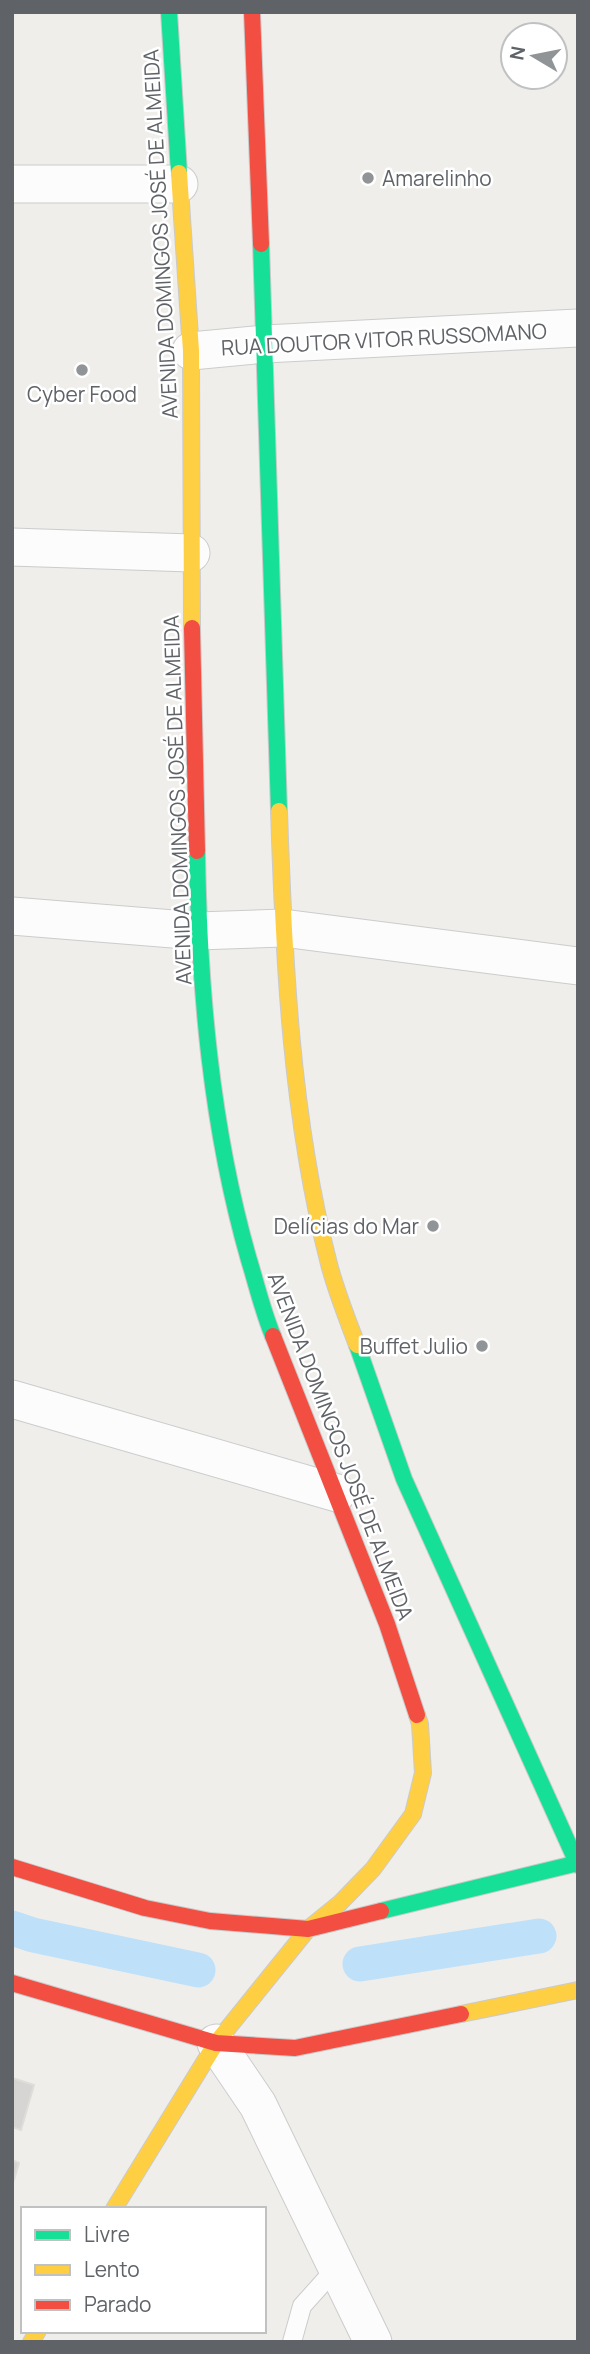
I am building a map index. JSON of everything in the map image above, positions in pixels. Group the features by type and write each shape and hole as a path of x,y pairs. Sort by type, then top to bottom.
{"main road":[{"name":"AVENIDA DOMINGOS JOSÉ DE ALMEIDA","path":"115,2207 216,2043 307,1929 340,1903 373,1869 413,1814 423,1773 420,1724 387,1624 266,1319 240,1228 218,1127 198,931 191,553 191,351 169,12"},
{"path":"12,1867 145,1908 210,1921 307,1929 577,1864 404,1479 329,1265 302,1139 283,928 252,12"},
{"path":"12,1983 216,2043 295,2048 578,1990"}],"street":[{"path":"12,184 179,184"},
{"name":"RUA DOUTOR VITOR RUSSOMANO","path":"191,351 265,344 578,328"},
{"path":"12,547 191,553"},
{"path":"12,916 198,931 283,928 578,966"},
{"path":"12,1399 337,1493"},
{"path":"216,2043 258,2105 373,2342"}],"lane":[{"path":"292,2342 302,2306 337,2267"}],"building":[{"path":"12,2078 34,2085 21,2130 12,2127"},
{"path":"12,2160 19,2163 12,2186"}],"waterway":[{"path":"12,1928 33,1935 198,1970"},
{"path":"360,1964 539,1936"}],"traffic: fast":[{"path":"169,12 179,173"},
{"path":"261,244 279,811"},
{"path":"197,851 204,1006 216,1109 236,1210 273,1336"},
{"path":"357,1345 404,1479 578,1865"},
{"path":"381,1911 578,1863"}],"traffic: slow":[{"path":"179,173 191,351 192,628"},
{"path":"279,811 287,982 306,1152 329,1264 357,1345"},
{"path":"115,2207 216,2043 308,1929 340,1903 373,1869 413,1814 423,1773 417,1715"},
{"path":"461,2014 578,1990"},
{"path":"31,2342 37,2333"}],"traffic: jam":[{"path":"252,12 261,244"},
{"path":"192,628 197,851"},
{"path":"273,1336 387,1624 417,1715"},
{"path":"12,1867 145,1908 210,1921 308,1929 381,1911"},
{"path":"12,1983 216,2043 295,2048 461,2014"}],"place":[{"name":"Amarelinho","path":"368,178"},
{"name":"Cyber Food","path":"82,370"},
{"name":"Delícias do Mar","path":"433,1226"},
{"name":"Buffet Julio","path":"482,1346"}]}
